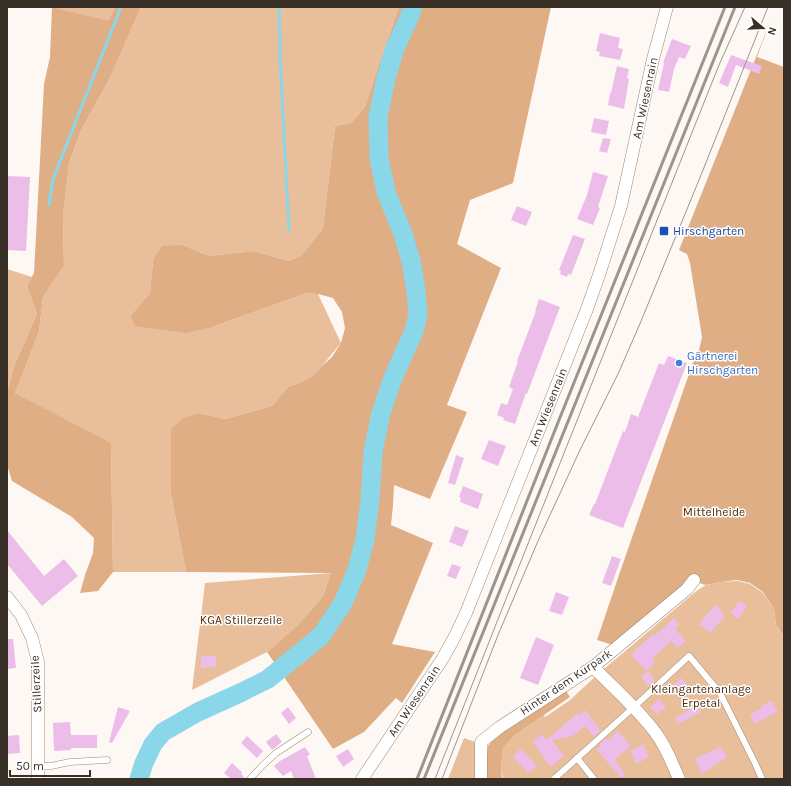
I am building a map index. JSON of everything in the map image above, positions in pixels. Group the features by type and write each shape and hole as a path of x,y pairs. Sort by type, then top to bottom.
{"street":[{"name":"Am Wiesenrain","path":"362,779 443,658 469,606 600,272 621,206 653,59 667,7"},
{"name":"Hinter dem Kurpark","path":"481,779 481,742 500,727 593,667 687,589 694,580"},
{"name":"Stillerzeile","path":"7,597 21,614 32,638 38,662 38,779"},
{"path":"593,667 634,707 656,733 679,779"}],"lane":[{"path":"554,779 689,656 720,693 762,779"},
{"path":"250,779 276,753 308,732"},
{"path":"577,758 594,779"},
{"path":"38,766 51,766 70,762 107,760"}],"green space":[{"path":"52,7 115,7 110,22"},
{"path":"52,7 109,21 115,7 141,7 110,78 81,130 69,163 63,216 64,266 43,297 39,332 15,393 111,443 113,572 98,591 80,593 93,553 94,538 72,517 12,481 7,465 7,393 14,366 37,314 27,286 34,273 44,84 50,57"},
{"path":"141,7 399,7 365,107 351,123 335,126 323,228 302,255 288,261 254,251 209,256 183,245 153,260 150,293 132,316 212,327 307,293 318,294 341,343 310,378 288,387 272,406 225,419 199,413 171,494 186,572 113,572 111,444 15,393 39,332 43,297 64,266 63,216 69,163 81,130 110,78"},
{"path":"399,7 551,7 513,183 470,200 457,244 501,268 447,405 467,412 430,499 394,485 391,525 433,543 392,644 435,652 402,703 396,698 364,732 333,749 267,652 298,625 323,596 331,573 186,572 171,494 171,429 184,418 199,413 225,419 272,406 288,387 310,378 332,357 341,343 345,328 342,312 333,298 307,293 212,327 186,333 135,326 131,316 150,293 153,260 162,246 183,245 209,256 254,251 288,261 302,255 323,228 335,126 351,123 365,107"},
{"name":"Mittelheide","path":"772,17 757,57 784,67 784,637 776,625 774,609 763,592 750,583 737,580 705,585 692,580 613,645 597,640 696,354 699,350 702,337 690,263 687,254 679,250"},
{"path":"7,269 32,277 27,286 37,314 14,366 7,393"},
{"name":"KGA Stillerzeile","path":"331,573 323,596 298,625 267,652 192,690 205,583"},
{"name":"Kleingartenanlage Erpetal","path":"738,581 750,584 763,593 774,609 776,625 784,638 784,779 503,779 501,769 503,748 515,735 544,715 545,717 570,700 598,674 695,592 706,585"},
{"path":"565,689 570,697 515,735 503,748 501,769 502,779 485,779 488,746 497,735"},
{"path":"464,738 478,743 477,779 448,779"}],"building":[{"path":"600,33 620,38 618,48 623,49 620,60 599,56 600,52 596,51"},
{"path":"672,39 691,46 685,59 679,57 674,69 669,92 658,90 663,63"},
{"path":"731,55 762,66 759,74 736,65 728,87 719,83"},
{"path":"617,66 629,69 627,78 629,79 624,109 608,105"},
{"path":"594,118 609,121 606,135 591,132"},
{"path":"603,138 611,139 607,153 599,151"},
{"path":"593,172 608,176 598,207 600,208 593,225 577,219 587,195"},
{"path":"7,176 30,177 26,251 7,250"},
{"path":"517,206 532,212 526,226 511,220"},
{"path":"573,235 585,239 571,275 568,274 567,277 560,274 561,271 559,270"},
{"path":"539,299 560,307 515,424 503,420 504,418 497,415 501,403 507,405 513,389 509,387"},
{"path":"668,356 687,363 623,528 589,515 595,504 623,431 625,432 631,414 638,417 659,363 664,365"},
{"path":"489,440 506,446 498,466 481,459"},
{"path":"456,455 464,458 455,485 448,483"},
{"path":"463,486 483,494 478,509 460,502 461,498 459,497"},
{"path":"455,526 469,531 462,547 449,542"},
{"path":"7,530 44,576 64,559 78,576 42,606 7,564"},
{"path":"612,556 621,559 611,586 602,583"},
{"path":"452,564 461,567 456,579 447,576"},
{"path":"556,592 569,597 562,615 549,611"},
{"path":"739,601 747,606 738,619 731,613"},
{"path":"716,604 725,617 711,633 699,624"},
{"path":"673,618 680,624 675,629 686,641 678,648 671,641 652,659 655,663 646,671 633,657 632,653 653,634 654,636 658,632 659,633"},
{"path":"536,637 554,645 538,685 520,678"},
{"path":"7,639 13,639 16,668 7,669"},
{"path":"201,656 216,656 216,667 201,668"},
{"path":"648,671 655,681 648,686 641,676"},
{"path":"681,678 690,689 680,697 671,687"},
{"path":"659,699 666,707 657,714 650,707"},
{"path":"771,700 778,711 755,724 750,715"},
{"path":"697,705 701,712 678,724 675,718"},
{"path":"118,707 130,711 112,743 109,742"},
{"path":"288,707 296,718 289,724 281,713"},
{"path":"585,710 601,731 594,737 585,726 573,736 552,740 564,756 550,767 533,741 542,734 546,740 578,713 580,715"},
{"path":"70,722 71,735 97,735 97,748 71,748 71,750 54,751 53,723"},
{"path":"618,731 631,746 615,759 625,775 621,778 596,749 601,746 599,744 606,738 608,740"},
{"path":"276,734 282,742 272,750 266,742"},
{"path":"19,735 20,753 7,754 7,736"},
{"path":"247,736 263,751 257,758 241,743"},
{"path":"643,744 649,757 636,764 630,751"},
{"path":"305,747 310,755 307,756 316,779 294,779 291,771 283,776 274,766"},
{"path":"720,747 727,757 702,774 695,759"},
{"path":"348,749 354,759 343,767 336,756"},
{"path":"520,749 537,766 528,773 513,757"},
{"path":"232,763 242,772 241,773 245,779 231,779 224,773"}],"waterway":[{"path":"49,205 53,179 121,7"},
{"path":"279,7 280,58 289,230"},
{"path":"139,779 144,763 153,744 163,732 198,712 268,679 321,636 343,603 357,570 365,539 370,500 373,452 381,413 393,378 414,331 418,314 411,261 403,234 386,192 379,158 378,117 386,78 395,48 413,7"}],"tram line":[{"path":"435,779 719,65 745,7"},
{"path":"442,779 498,635 538,541 580,450 618,374 639,326 768,7"}],"railway":[{"path":"417,779 725,7"},
{"path":"424,779 735,7"}],"place":[{"name":"Hirschgarten","path":"664,231"},
{"name":"Gärtnerei Hirschgarten","path":"679,363"}]}
